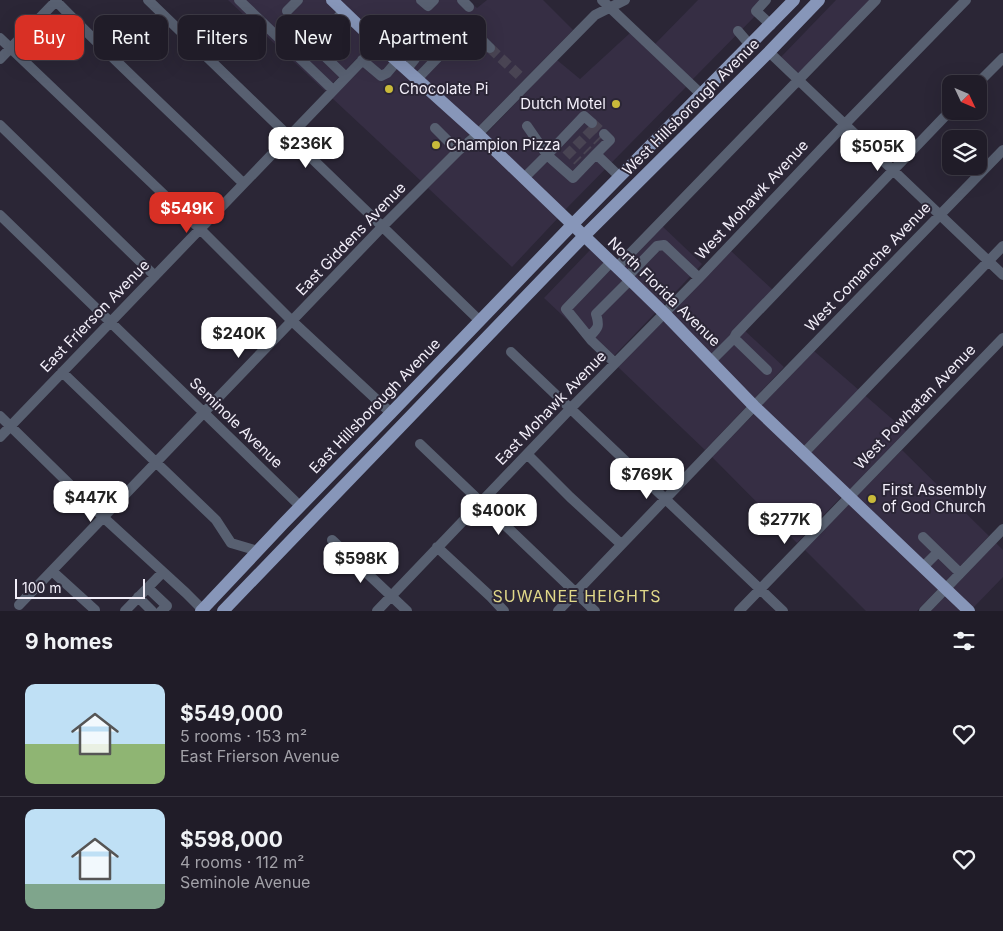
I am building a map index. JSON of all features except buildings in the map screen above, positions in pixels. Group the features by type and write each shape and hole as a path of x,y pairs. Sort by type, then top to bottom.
{"main road":[{"name":"North Florida Avenue","path":"332,0 360,26"},
{"name":"West Hillsborough Avenue","path":"572,225 794,0"},
{"name":"West Hillsborough Avenue","path":"584,236 819,0"},
{"path":"750,45 754,54 752,69"},
{"name":"North Florida Avenue","path":"396,60 478,134 628,278 754,406 969,611"},
{"name":"East Hillsborough Avenue","path":"202,610 572,225"},
{"path":"223,611 584,236"}],"street":[{"path":"0,59 56,0 243,183"},
{"path":"148,0 480,321"},
{"path":"239,0 334,90"},
{"path":"287,11 298,0"},
{"path":"421,0 428,6 434,0"},
{"path":"602,0 701,94"},
{"name":"East Giddens Avenue","path":"19,605 382,227 458,151 478,134 524,80 595,15 625,0"},
{"path":"766,0 756,11 771,25"},
{"path":"616,363 589,337 566,309 614,265 876,0"},
{"name":"West Mohawk Avenue","path":"664,313 966,0"},
{"path":"344,11 312,44 346,77"},
{"path":"416,78 468,26 490,48"},
{"path":"738,31 750,45"},
{"path":"0,38 200,229 292,322 392,413"},
{"path":"769,52 1003,275"},
{"path":"986,75 1003,58"},
{"path":"362,60 381,76 413,60"},
{"name":"East Frierson Avenue","path":"0,437 362,60"},
{"path":"711,361 942,119"},
{"path":"0,125 155,276"},
{"path":"524,178 546,155 562,146 585,125"},
{"path":"527,126 546,155 573,178 581,163 597,147 620,177"},
{"path":"435,128 458,151"},
{"name":"West Comanche Avenue","path":"558,611 1003,150"},
{"name":"Seminole Avenue","path":"0,215 300,506"},
{"path":"589,337 599,325 596,314 657,246 664,245 699,278"},
{"path":"804,453 1003,246"},
{"name":"East Mohawk Avenue","path":"377,611 664,313"},
{"path":"734,338 767,370"},
{"name":"West Powhatan Avenue","path":"739,611 1003,338"},
{"path":"512,352 783,611"},
{"path":"62,372 216,520 230,543 258,550"},
{"path":"0,416 202,610"},
{"path":"420,444 595,611"},
{"path":"527,454 570,497 622,544"},
{"path":"924,611 1003,529"},
{"path":"922,537 960,573"},
{"path":"332,540 407,611"},
{"path":"438,547 504,611"},
{"path":"923,567 938,552"},
{"path":"52,571 95,610"},
{"path":"127,610 163,572"},
{"path":"148,588 166,606 161,611"},
{"path":"138,597 152,611"}],"shaded area":[{"path":"228,0 326,0 342,15 276,15 276,45 266,36 266,15 244,15"},
{"path":"339,0 468,0 477,8 487,0 543,0 573,30 477,128 404,60 486,60 486,15 360,15 360,19"},
{"path":"698,0 771,0 692,80 655,44"},
{"path":"836,0 878,0 803,77 781,57"},
{"path":"350,22 360,32 360,55 325,91 292,60 350,60"},
{"path":"630,33 686,87 564,211 485,135 557,60 580,79"},
{"path":"369,60 390,60 470,134 421,181 332,98"},
{"path":"478,141 558,218 512,267 428,188 461,154"},
{"path":"660,224 702,264 663,305 621,265"},
{"path":"591,249 657,311 610,360 544,298"},
{"path":"730,250 773,290 742,328 784,367 754,399 670,312"},
{"path":"664,319 748,405 705,450 618,367"},
{"path":"814,351 906,431 849,490 761,406"},
{"path":"755,413 842,496 797,543 712,457"},
{"path":"902,450 989,536 945,582 856,497"},
{"path":"850,503 939,588 917,611 866,611 805,550"},
{"path":"996,543 1003,550 1003,577 973,608 952,589"},
{"path":"946,595 963,611 931,611"}],"tunnel":[{"path":"490,48 521,77"},
{"path":"592,123 604,134"},
{"path":"586,129 598,141"},
{"path":"576,139 588,151"},
{"path":"566,149 578,161"}],"place":[{"name":"Chocolate Pi","path":"389,89"},
{"name":"Dutch Motel","path":"616,104"},
{"name":"Champion Pizza","path":"436,145"},
{"name":"First Assembly of God Church","path":"872,499"}],"district":[{"name":"SUWANEE HEIGHTS","path":"577,596"}]}
